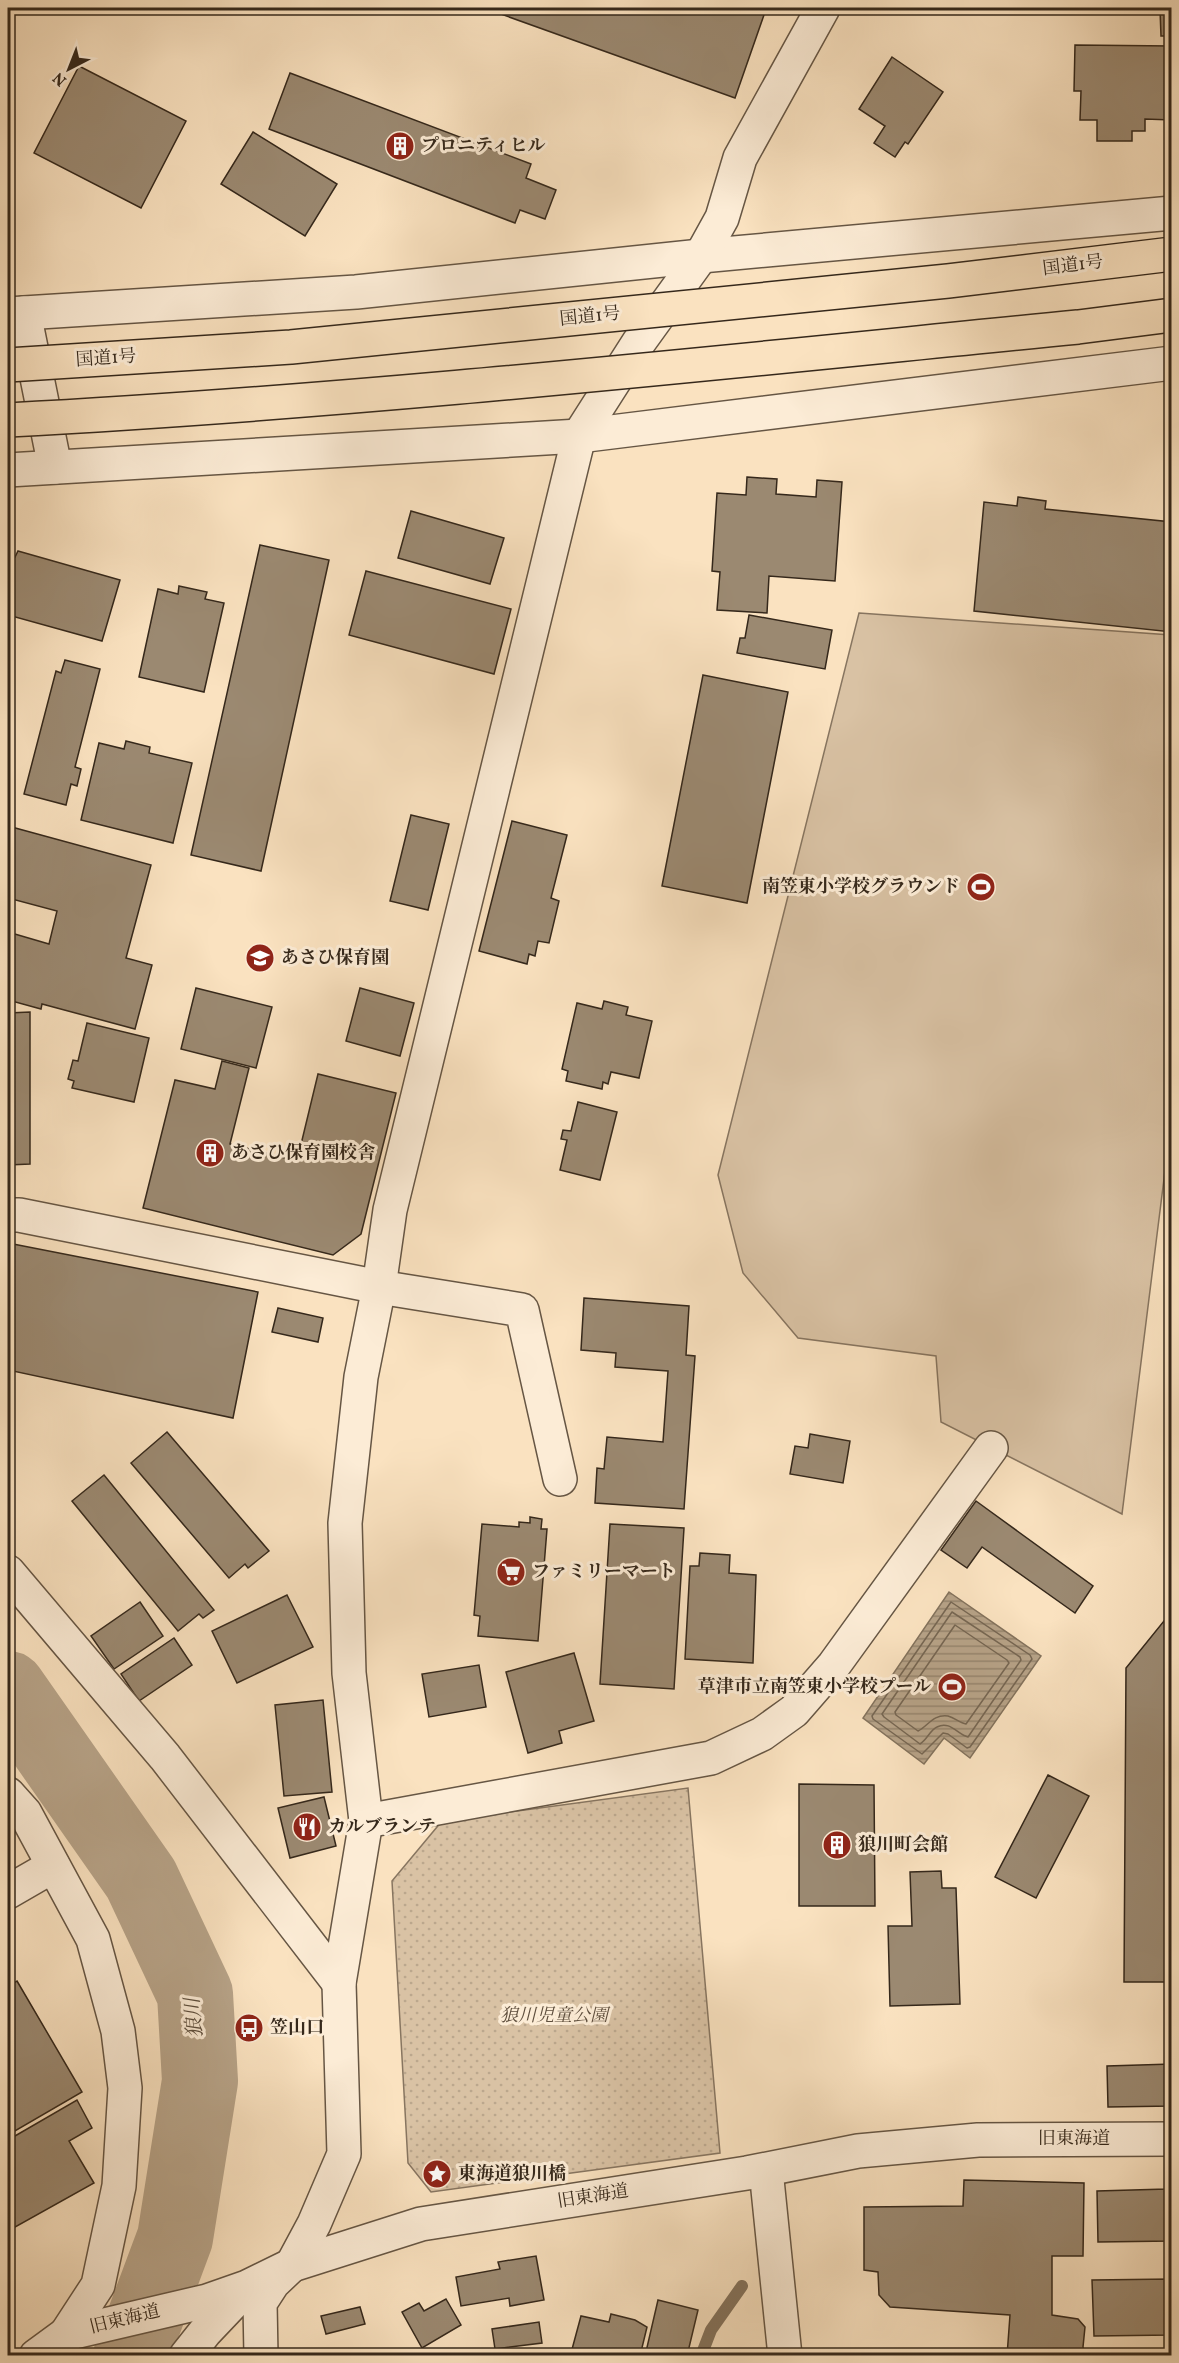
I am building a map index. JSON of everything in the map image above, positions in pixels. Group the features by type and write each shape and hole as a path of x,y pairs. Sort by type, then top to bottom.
{"highway":[{"name":"国道1号","path":"8,365 303,345 948,281 1172,254"},
{"path":"8,420 128,413 509,383 1078,327 1172,315"}],"street":[{"path":"261,2355 260,2302 273,2283 292,2265 314,2224 344,2154 339,1983 366,1821 349,1673 345,1523 361,1377 379,1287 390,1210 579,436 639,342 701,255 722,218 740,158 823,8"},
{"path":"55,467 16,314 356,291 701,255 1172,213"},
{"path":"8,470 579,436 1172,363"},
{"path":"8,1215 18,1215 379,1287 522,1310 560,1479"},
{"path":"366,1821 711,1758 762,1734 794,1711 834,1665 991,1448"},
{"path":"8,1572 165,1757 339,1983"},
{"path":"8,1794 25,1813 93,1939 118,2031 125,2088 119,2186 98,2285 66,2334"},
{"path":"8,1892 53,1866"},
{"name":"旧東海道","path":"36,2355 66,2334 190,2304 247,2287 292,2265 421,2224 766,2170 858,2151 978,2140 1172,2139"},
{"path":"766,2170 785,2355"},
{"path":"186,2355 247,2287"}],"green space":[{"name":"南笠東小学校グラウンド","path":"859,613 1171,635 1172,1115 1122,1514 941,1422 936,1356 798,1338 743,1273 718,1175"},
{"name":"狼川児童公園","path":"688,1788 720,2153 431,2192 408,2163 392,1881 442,1821"}],"water":[{"name":"草津市立南笠東小学校プール","path":"949,1592 1041,1656 970,1758 944,1738 924,1764 863,1718"}],"building":[{"path":"484,8 752,8 765,12 735,98"},
{"path":"1160,10 1172,10 1172,36 1161,36"},
{"path":"1075,45 1172,46 1172,120 1145,119 1145,131 1132,131 1132,141 1097,141 1097,120 1080,120 1081,91 1074,91"},
{"path":"892,57 943,92 908,144 905,142 895,157 874,143 885,126 859,109"},
{"path":"79,66 186,121 141,208 34,153"},
{"name":"プロニティヒル","path":"290,73 531,164 526,178 556,190 545,219 520,210 515,223 269,129"},
{"path":"253,132 337,184 305,236 221,184"},
{"path":"747,477 777,479 776,494 816,497 817,480 842,482 835,581 769,576 767,613 717,610 720,572 712,571 717,493 746,495"},
{"path":"1018,497 1046,501 1045,509 1172,522 1172,632 974,611 984,502 1017,506"},
{"path":"411,511 504,538 490,584 398,558"},
{"path":"260,545 329,560 261,871 191,855"},
{"path":"18,551 120,580 102,641 8,615 8,555 15,557"},
{"path":"366,571 511,609 494,674 349,635"},
{"path":"179,586 207,592 205,599 224,603 204,692 139,677 158,589 178,594"},
{"path":"749,615 832,630 825,669 737,653 740,638 745,638"},
{"path":"65,660 100,669 75,767 81,769 77,786 71,784 66,805 24,794 56,671 61,673"},
{"path":"703,675 788,692 747,903 662,886"},
{"path":"126,741 150,747 149,753 192,763 173,843 81,820 99,743 124,749"},
{"path":"411,815 449,824 428,910 390,901"},
{"path":"512,821 567,835 551,898 559,901 549,943 538,941 535,956 529,954 527,964 479,951"},
{"path":"8,826 151,865 126,958 152,965 135,1029 42,1004 41,1009 8,1000 8,932 49,944 57,911 8,898"},
{"path":"196,988 272,1007 256,1068 181,1049"},
{"path":"360,988 414,1003 400,1056 346,1041"},
{"path":"604,1001 628,1007 626,1015 652,1021 639,1078 611,1072 608,1084 603,1082 602,1089 566,1081 568,1071 562,1069 577,1003 602,1009"},
{"path":"30,1012 30,1164 8,1165 8,1013"},
{"path":"87,1023 149,1038 134,1102 72,1088 74,1081 68,1079 73,1060 78,1061"},
{"name":"あさひ保育園校舎","path":"222,1061 249,1068 230,1144 297,1161 318,1074 396,1093 361,1234 333,1255 143,1208 175,1080 215,1089"},
{"path":"578,1102 617,1112 600,1180 560,1170 567,1140 561,1139 563,1130 571,1131"},
{"path":"8,1243 258,1292 233,1418 8,1370"},
{"path":"584,1298 689,1306 686,1355 695,1356 684,1509 595,1503 597,1468 604,1469 607,1437 663,1442 668,1371 615,1367 616,1353 581,1350"},
{"path":"278,1308 323,1318 318,1342 272,1332"},
{"path":"167,1432 269,1551 248,1568 245,1564 229,1578 131,1463"},
{"path":"810,1434 850,1441 843,1483 790,1474 795,1446 808,1448"},
{"path":"104,1475 214,1610 203,1618 199,1614 178,1631 72,1501"},
{"path":"976,1501 1093,1586 1075,1613 982,1547 967,1568 941,1550"},
{"name":"ファミリーマート","path":"530,1517 542,1519 541,1529 547,1529 538,1641 478,1636 480,1616 474,1615 482,1524 519,1527 519,1522 530,1523"},
{"path":"610,1524 684,1528 674,1689 600,1684"},
{"path":"700,1553 730,1555 729,1573 756,1575 753,1663 685,1659 690,1566 699,1566"},
{"path":"287,1595 313,1647 237,1683 212,1631"},
{"path":"140,1602 163,1636 114,1669 91,1636"},
{"path":"1172,1611 1172,1982 1124,1982 1126,1668"},
{"path":"174,1638 192,1665 139,1701 121,1674"},
{"path":"574,1653 594,1721 559,1731 562,1743 528,1753 506,1672"},
{"path":"479,1665 486,1707 429,1717 422,1674"},
{"path":"323,1700 332,1792 284,1796 275,1705"},
{"path":"1048,1775 1089,1796 1036,1898 995,1877"},
{"name":"狼川町会館","path":"799,1784 874,1785 875,1906 799,1906"},
{"name":"カルブランテ","path":"324,1797 336,1846 290,1858 278,1808"},
{"path":"941,1871 942,1888 956,1888 960,2004 890,2006 888,1926 912,1926 910,1872"},
{"path":"17,1981 82,2092 8,2135 8,1987"},
{"path":"1172,2064 1172,2106 1108,2107 1107,2066"},
{"path":"77,2100 92,2128 69,2141 94,2183 8,2231 8,2140"},
{"path":"1166,2172 1172,2172 1172,2241 1098,2242 1097,2191 1167,2189"},
{"path":"964,2180 1084,2183 1083,2256 1052,2256 1052,2315 1078,2319 1085,2327 1083,2347 1085,2356 1007,2356 1010,2315 890,2307 879,2295 878,2272 864,2270 864,2207 963,2206"},
{"path":"536,2256 544,2300 510,2306 509,2298 461,2306 456,2277 500,2269 498,2262"},
{"path":"1172,2279 1172,2335 1094,2336 1092,2280"},
{"path":"446,2299 461,2325 422,2348 402,2312 419,2303 424,2311"},
{"path":"658,2300 698,2310 687,2356 645,2356"},
{"path":"360,2307 365,2324 326,2334 321,2316"},
{"path":"611,2314 635,2320 647,2327 640,2356 583,2356 571,2353 581,2316 609,2322"},
{"path":"539,2322 542,2343 495,2349 492,2329"},
{"path":"372,2350 375,2356 361,2356"}],"waterway":[{"name":"狼川","path":"8,1689 141,1879 195,1994 200,2081 175,2238 131,2356"},
{"path":"701,2356 711,2330 742,2286"}],"place":[{"name":"プロニティヒル","path":"400,146"},
{"name":"南笠東小学校グラウンド","path":"981,887"},
{"name":"あさひ保育園","path":"260,958"},
{"name":"あさひ保育園校舎","path":"210,1153"},
{"name":"ファミリーマート","path":"511,1572"},
{"name":"草津市立南笠東小学校プール","path":"952,1687"},
{"name":"カルブランテ","path":"307,1827"},
{"name":"狼川町会館","path":"837,1845"},
{"name":"笠山口","path":"249,2028"},
{"name":"東海道狼川橋","path":"437,2174"}]}
